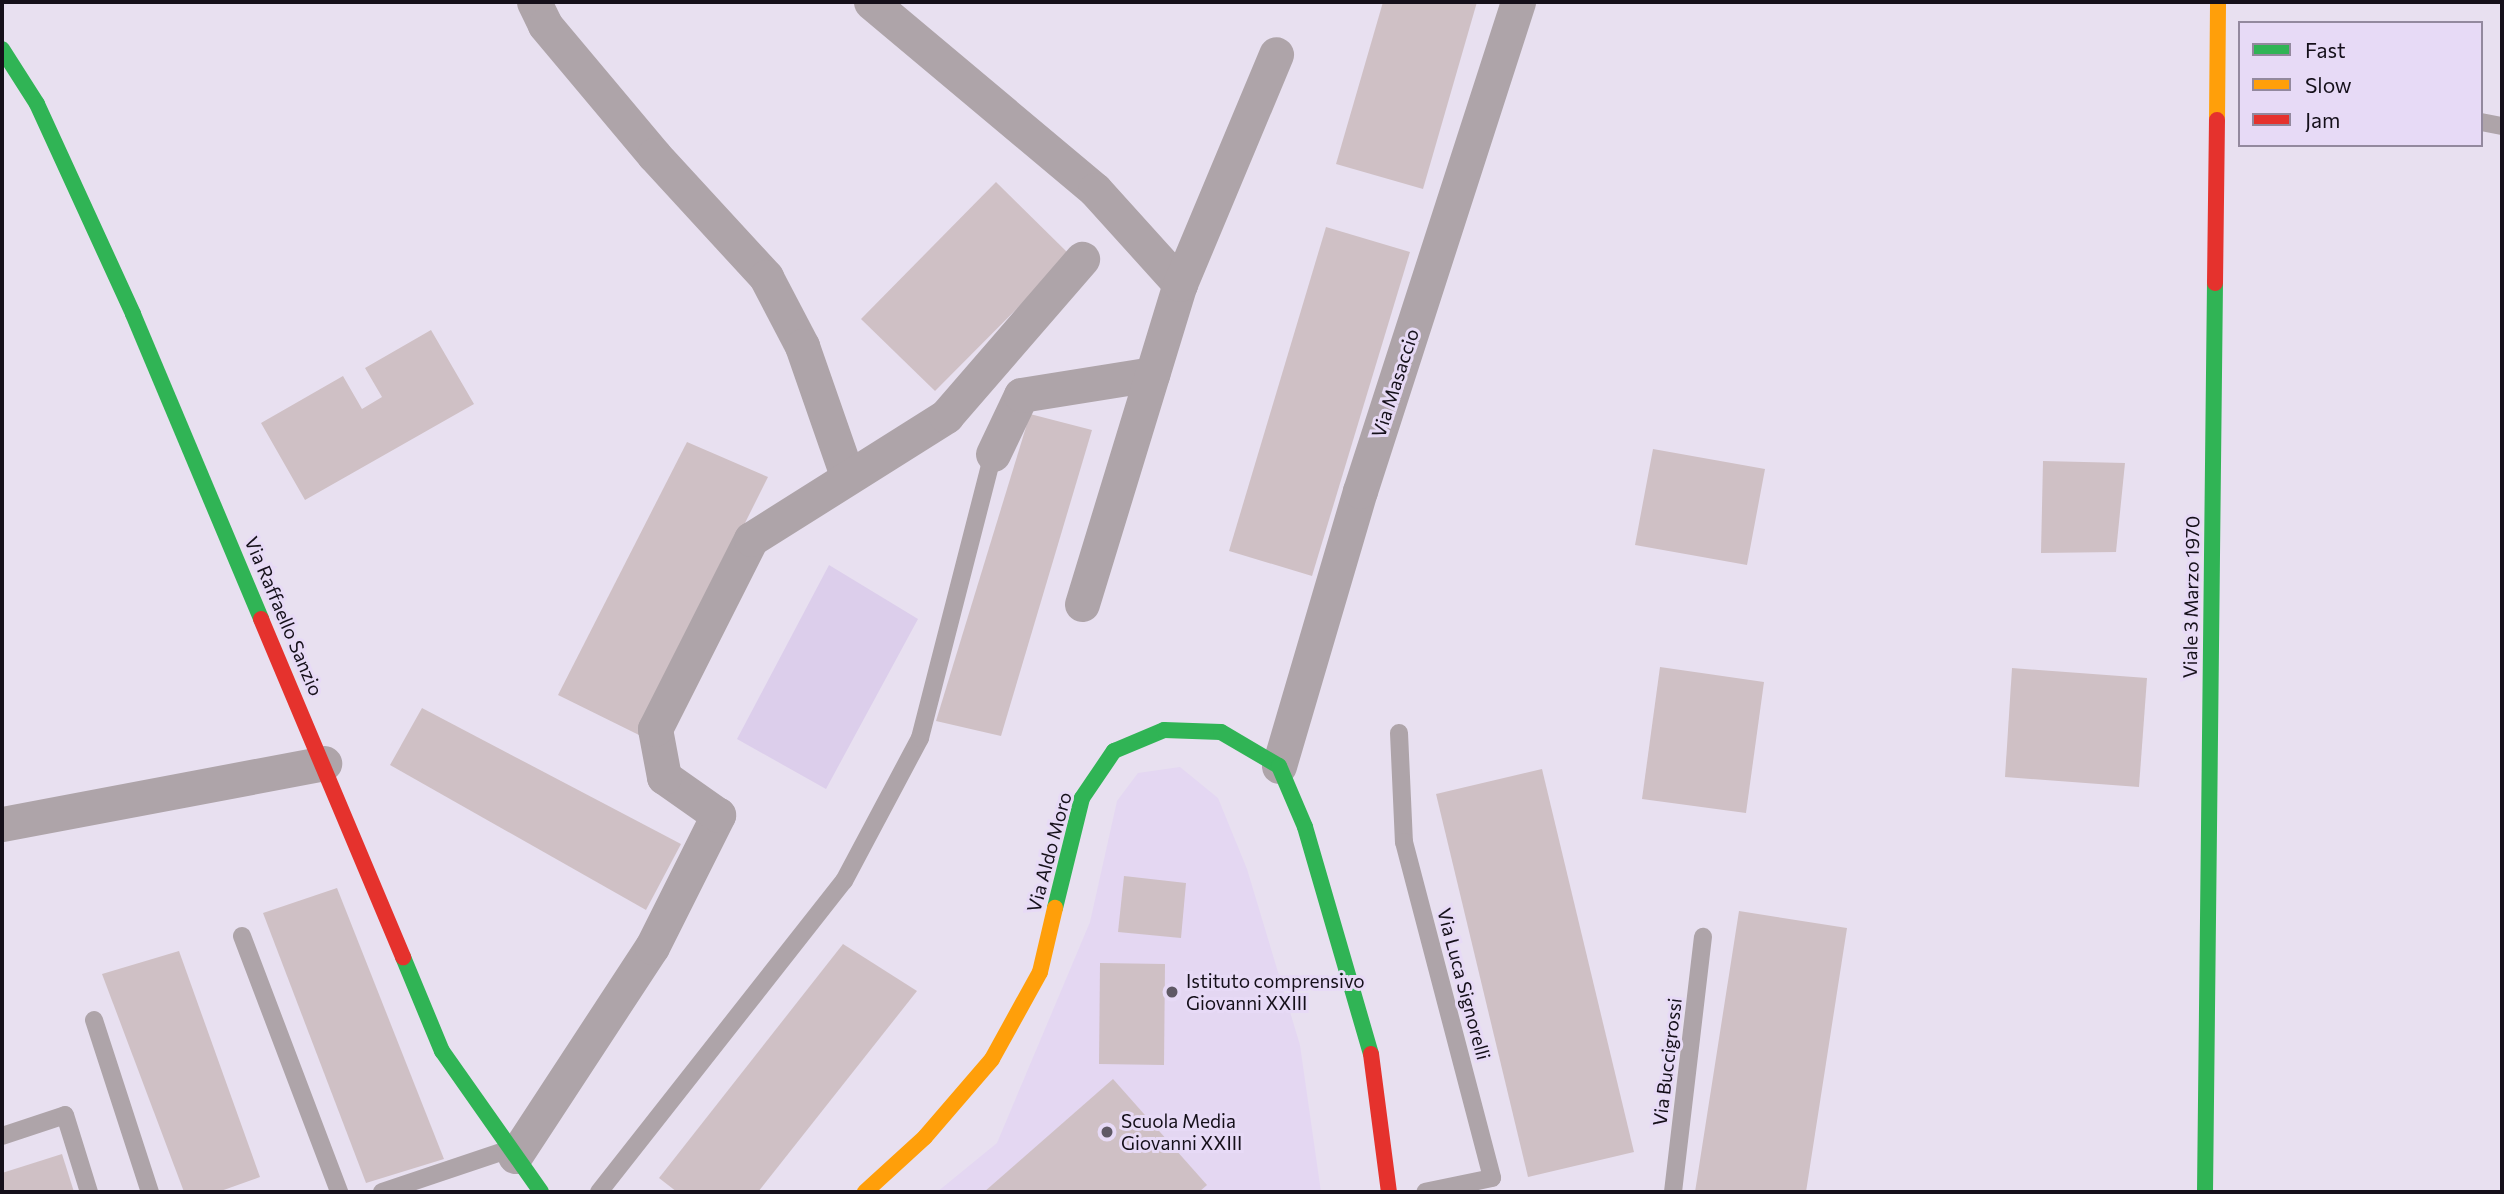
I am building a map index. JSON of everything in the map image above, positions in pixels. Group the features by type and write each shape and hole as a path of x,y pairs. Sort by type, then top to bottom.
{"street":[{"path":"534,2 545,25 620,115 766,277 802,346 847,475"},
{"path":"871,2 1096,190 1180,284"},
{"name":"Via Masaccio","path":"1279,766 1360,491 1518,2"},
{"name":"Viale 3 Marzo 1970","path":"2205,1192 2218,2"},
{"name":"Via Raffaello Sanzio","path":"2,49 37,104 133,314 324,763 442,1051 541,1192"},
{"path":"1082,604 1180,284 1276,54"},
{"path":"512,1153 652,947 719,815 664,777 655,729 751,540 847,475 946,416 1082,259"},
{"path":"993,454 1021,395 1152,374"},
{"name":"Via Aldo Moro","path":"865,1192 925,1137 992,1059 1040,972 1082,798 1114,751 1164,730 1221,732 1279,766"},
{"path":"2,824 324,763"},
{"path":"1279,766 1305,827 1369,1040 1390,1192"}],"lane":[{"path":"2217,101 2238,100"},
{"path":"2483,122 2502,126"},
{"path":"598,1192 844,881 919,737 993,454"},
{"name":"Via Luca Signorelli","path":"1399,733 1404,842 1492,1178 1425,1192"},
{"path":"242,936 340,1192"},
{"name":"Via Buccigrossi","path":"1673,1192 1703,937"},
{"path":"94,1020 150,1192"},
{"path":"2,1136 65,1115 89,1192"},
{"path":"382,1192 512,1153"}],"shaded area":[{"path":"829,565 918,619 826,789 737,739"},
{"name":"Istituto comprensivo Giovanni XXIII","path":"1180,767 1218,798 1247,869 1300,1045 1321,1192 937,1192 997,1143 1090,922 1117,801 1138,773"}],"building":[{"path":"1383,2 1477,2 1423,189 1336,164"},
{"path":"996,182 1070,255 935,391 861,319"},
{"path":"1326,227 1410,252 1312,576 1229,551"},
{"path":"431,330 474,404 305,500 261,423 343,376 362,409 382,397 365,368"},
{"path":"1030,414 1092,430 1001,736 936,721"},
{"path":"687,442 768,477 639,735 558,695"},
{"path":"1653,449 1765,469 1747,565 1635,545"},
{"path":"2043,461 2125,463 2116,552 2041,553"},
{"path":"1660,667 1764,682 1746,813 1642,799"},
{"path":"2012,668 2147,678 2139,787 2005,777"},
{"path":"422,708 681,844 646,910 390,765"},
{"path":"1542,769 1634,1152 1528,1177 1436,794"},
{"path":"1124,876 1186,883 1181,938 1118,932"},
{"path":"337,888 444,1159 366,1183 263,913"},
{"path":"1739,911 1847,928 1806,1192 1695,1192"},
{"path":"843,944 917,991 758,1192 677,1192 659,1178"},
{"path":"179,951 260,1177 218,1192 184,1192 102,974"},
{"path":"1100,963 1165,964 1164,1065 1099,1064"},
{"name":"Scuola Media Giovanni XXIII","path":"1113,1079 1207,1185 1199,1192 984,1192"},
{"path":"62,1154 74,1192 2,1192 2,1173"}],"traffic: fast":[{"path":"2,49 37,104 133,314 261,619"},
{"path":"2205,1192 2215,283"},
{"path":"1055,908 1082,798 1114,751 1164,730 1221,732 1279,766 1305,827 1371,1054"},
{"path":"403,957 442,1051 541,1192"}],"traffic: slow":[{"path":"2217,120 2218,2"},
{"path":"865,1192 925,1137 992,1059 1040,972 1055,908"}],"traffic: jam":[{"path":"2215,283 2217,120"},
{"path":"261,619 403,957"},
{"path":"1371,1054 1389,1192"}],"place":[{"name":"Istituto comprensivo Giovanni XXIII","path":"1172,992"},
{"name":"Scuola Media Giovanni XXIII","path":"1107,1132"}]}
